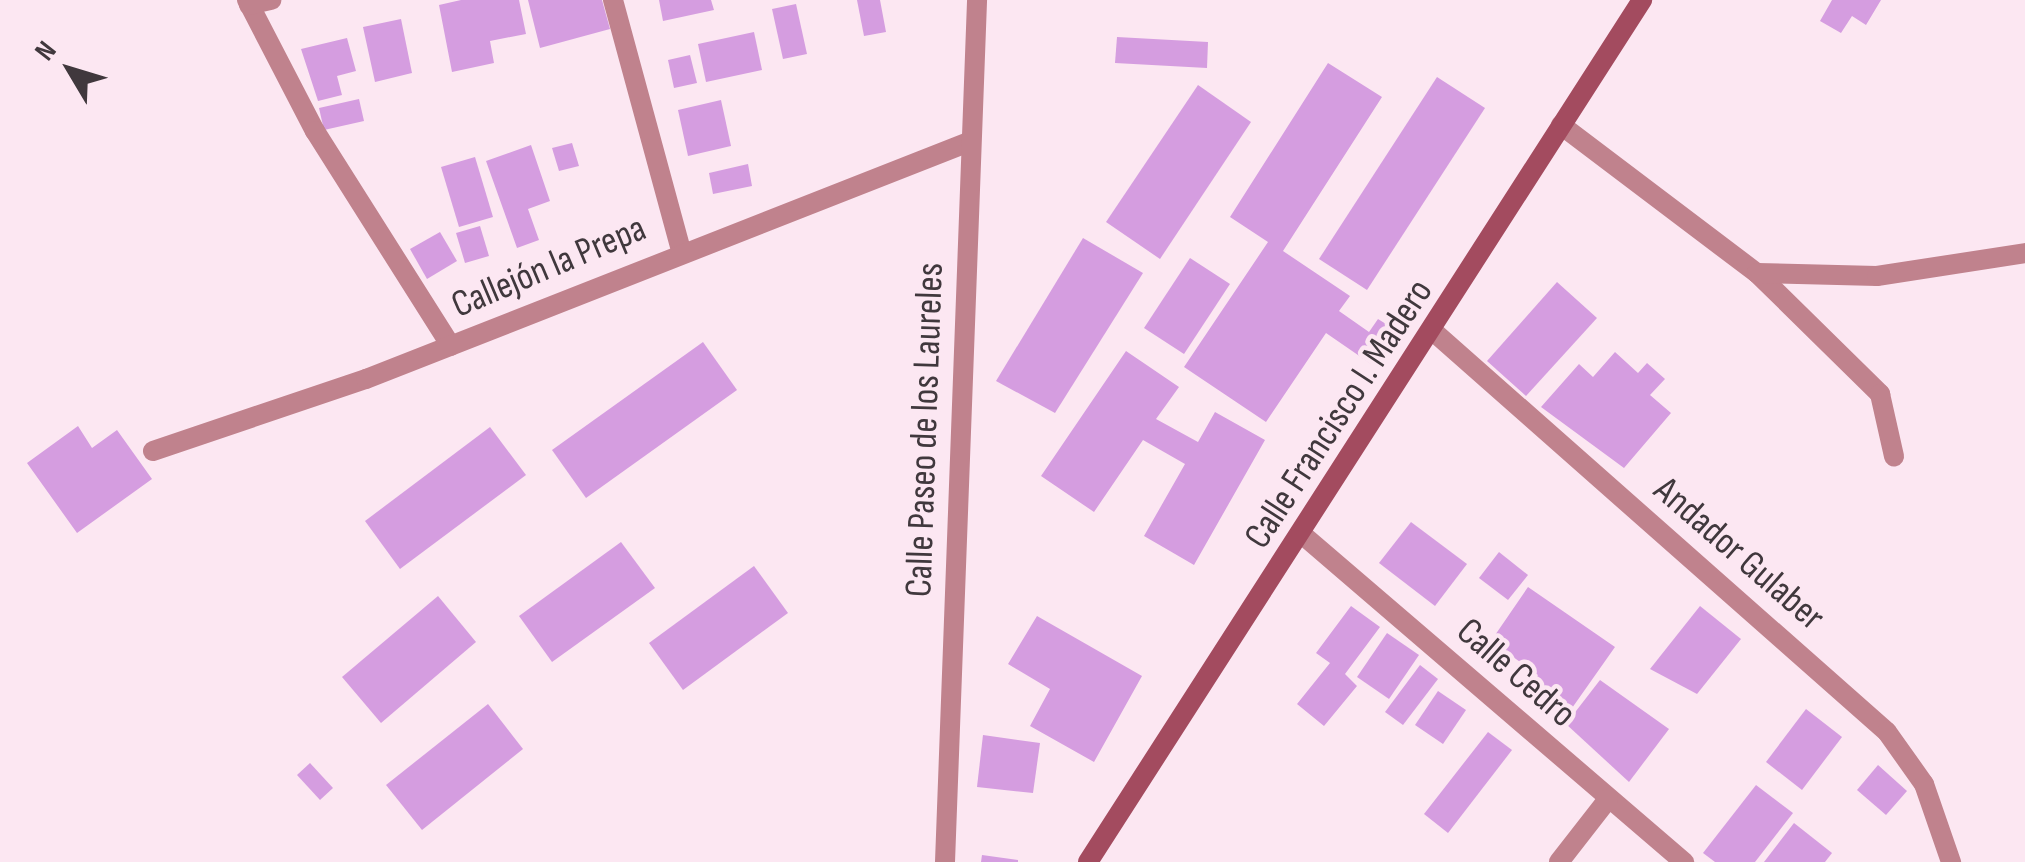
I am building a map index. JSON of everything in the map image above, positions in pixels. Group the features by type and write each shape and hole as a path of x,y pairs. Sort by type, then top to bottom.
{"main road":[{"name":"Calle Francisco I. Madero","path":"1088,862 1304,536 1642,0"}],"street":[{"path":"271,0 248,2 325,147 451,346"},
{"path":"613,0 681,250"},
{"name":"Calle Paseo de los Laureles","path":"945,862 977,0"},
{"path":"1561,125 1756,273 1880,394 1894,456"},
{"name":"Callejón la Prepa","path":"153,451 451,346 681,250 969,142"},
{"path":"1756,273 1877,276 2025,253"},
{"name":"Andador Gulaber","path":"1434,332 1887,732 1924,784 1951,862"},
{"name":"Calle Cedro","path":"1304,536 1684,862"},
{"path":"1559,862 1608,800"}],"building":[{"path":"461,0 519,0 526,34 490,41 494,63 452,72 439,5"},
{"path":"528,0 602,0 610,29 540,48"},
{"path":"659,0 711,0 714,10 663,21"},
{"path":"857,0 880,0 886,32 864,36"},
{"path":"1832,0 1881,0 1866,25 1852,16 1841,33 1820,21"},
{"path":"796,4 807,54 783,59 772,9"},
{"path":"401,19 412,73 375,82 363,27"},
{"path":"754,32 762,70 706,82 698,44"},
{"path":"1117,37 1208,42 1207,68 1115,63"},
{"path":"347,38 356,71 337,76 342,95 318,101 301,49"},
{"path":"690,55 697,83 674,88 668,60"},
{"path":"1328,63 1382,97 1283,251 1350,296 1339,311 1369,332 1378,319 1394,329 1371,364 1326,333 1266,422 1184,367 1268,242 1230,217"},
{"path":"1437,77 1485,108 1367,290 1319,259"},
{"path":"1198,85 1251,122 1160,259 1106,222"},
{"path":"359,99 364,121 324,130 319,108"},
{"path":"721,100 731,146 688,156 678,110"},
{"path":"572,143 579,166 559,171 552,148"},
{"path":"531,145 550,201 528,209 539,240 517,248 486,161"},
{"path":"475,157 493,217 459,227 441,167"},
{"path":"748,164 752,186 713,194 709,173"},
{"path":"480,226 489,256 465,263 456,233"},
{"path":"440,232 457,261 427,279 410,249"},
{"path":"1083,238 1143,273 1055,413 996,381"},
{"path":"1190,258 1230,284 1184,354 1144,328"},
{"path":"1557,282 1597,318 1526,396 1487,361"},
{"path":"703,342 737,390 586,498 552,450"},
{"path":"1126,351 1179,387 1156,419 1198,442 1215,412 1265,440 1194,565 1144,536 1185,464 1143,440 1094,512 1041,476"},
{"path":"1615,352 1638,373 1647,363 1665,379 1650,395 1671,413 1624,468 1541,407 1579,364 1593,377"},
{"path":"78,426 92,448 117,430 152,479 77,533 27,463"},
{"path":"490,427 526,475 400,569 365,521"},
{"path":"1411,522 1467,564 1435,606 1379,563"},
{"path":"621,542 655,588 552,662 519,616"},
{"path":"1499,552 1528,575 1508,600 1479,578"},
{"path":"754,566 788,613 683,690 649,643"},
{"path":"1528,587 1615,647 1565,718 1527,691 1538,675 1491,641"},
{"path":"438,596 476,642 381,723 342,677"},
{"path":"1351,606 1380,627 1345,674 1357,686 1324,726 1297,704 1330,663 1316,653"},
{"path":"1700,606 1741,639 1697,694 1650,669"},
{"path":"1037,616 1142,676 1094,762 1030,726 1050,689 1008,664"},
{"path":"1387,633 1419,655 1389,699 1357,677"},
{"path":"1420,665 1438,679 1403,725 1385,712"},
{"path":"1600,680 1669,729 1629,782 1566,724"},
{"path":"1438,691 1466,710 1443,744 1415,725"},
{"path":"488,704 523,749 422,830 386,785"},
{"path":"1806,709 1842,737 1802,790 1766,762"},
{"path":"1488,732 1512,750 1448,833 1424,814"},
{"path":"983,735 1040,743 1033,793 977,787"},
{"path":"310,763 333,788 320,800 297,775"},
{"path":"1878,765 1907,791 1886,815 1857,790"},
{"path":"1756,785 1793,813 1755,862 1715,862 1703,853"},
{"path":"1794,823 1832,853 1825,862 1764,862"},
{"path":"982,855 1018,860 1018,862 981,862"}]}
